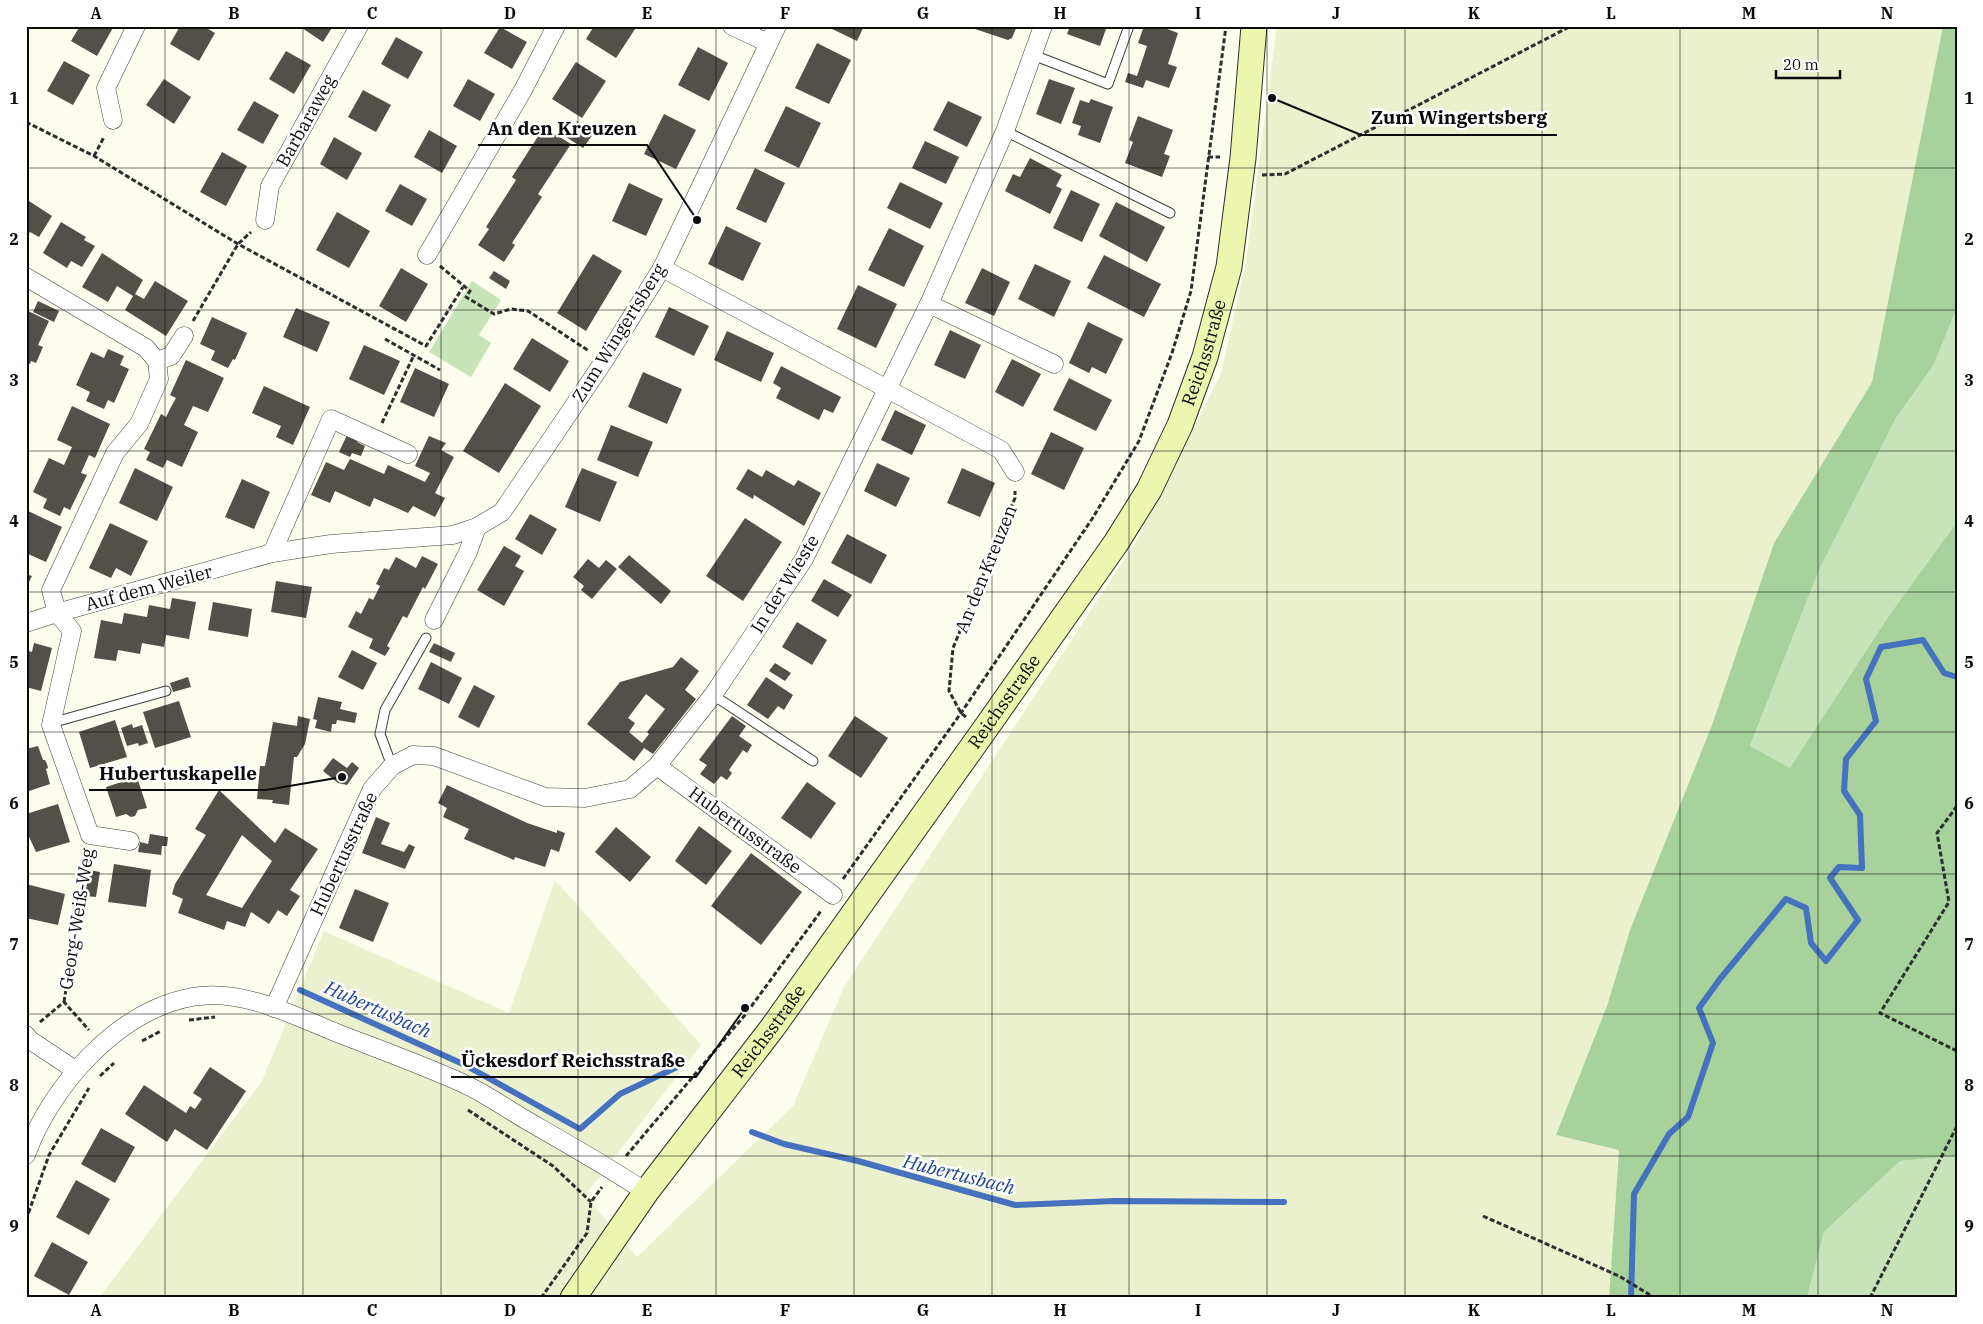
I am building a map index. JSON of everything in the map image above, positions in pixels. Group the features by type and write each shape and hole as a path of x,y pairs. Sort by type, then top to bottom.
{"main road":[{"name":"Reichsstraße","path":"573,1298 646,1192 773,1027 984,732 1116,542 1149,490 1180,424 1205,357 1229,267 1240,177 1254,26"}],"street":[{"path":"113,120 106,88 136,26"},
{"name":"Barbaraweg","path":"264,220 270,186 359,26"},
{"path":"427,255 522,90 556,26"},
{"path":"732,26 768,43"},
{"name":"Zum Wingertsberg","path":"477,526 502,512 604,361 662,268 777,26"},
{"name":"In der Wieste","path":"658,766 713,695 804,559 929,304 1004,131 1043,26"},
{"path":"662,268 887,387 1001,450 1015,472"},
{"path":"26,277 146,348 157,361 160,379 139,424 115,453 51,590 57,613 72,631 51,723"},
{"path":"929,304 1054,364"},
{"path":"157,361 171,356 184,336"},
{"path":"272,553 331,420 408,454"},
{"path":"434,620 468,552 477,526"},
{"name":"Auf dem Weiler","path":"26,623 272,553 331,544 453,535 477,526"},
{"name":"Georg-Weiß-Weg","path":"51,723 90,835 130,841"},
{"name":"Hubertusstraße","path":"274,1008 372,789 392,766 413,755 434,756 545,797 577,798 630,789 658,766 833,895"},
{"path":"27,1153 34,1134 75,1070 133,1020 166,1004 193,997 232,996 274,1008 462,1083 614,1171 646,1192"},
{"path":"30,1031 30,1040 75,1070"}],"lane":[{"path":"1032,55 1108,84 1128,26"},
{"path":"1004,131 1170,213"},
{"path":"392,766 380,734 385,710 426,638"},
{"path":"51,723 166,691"},
{"path":"713,695 813,762"}],"path":[{"path":"541,1298 587,1233 591,1202 614,1171 746,1015 833,895 961,713 1092,519 1139,441 1172,352 1191,291 1226,26"},
{"path":"1240,177 1285,174 1571,26"},
{"path":"26,122 94,156 238,244 426,346 462,286"},
{"path":"184,336 238,244 264,220"},
{"path":"427,255 470,291 466,297 494,314 511,309 528,311 604,361"},
{"path":"385,339 440,370"},
{"path":"374,440 414,355"},
{"name":"An den Kreuzen","path":"984,732 961,713 949,691 953,648 1015,498 1015,472"},
{"path":"1957,806 1937,833 1949,902 1880,1014 1957,1050"},
{"name":"Georg-Weiß-Weg","path":"30,1031 64,1002 90,835"},
{"name":"Georg-Weiß-Weg","path":"64,1002 102,1045"},
{"path":"188,1020 222,1016"},
{"path":"139,1042 163,1029"},
{"path":"98,1078 118,1059"},
{"path":"26,1220 49,1155 92,1084"},
{"path":"466,1108 553,1166 591,1202"},
{"path":"1870,1298 1957,1126"},
{"path":"1483,1216 1619,1276 1655,1298"}],"green space":[{"path":"1277,26 1943,26 1872,382 1774,543 1712,725 1630,930 1607,1006 1556,1135 1619,1149 1609,1298 99,1298 262,1081 324,931 509,1013 555,880 701,1045 585,1195 637,1257 793,1106 844,987 1137,540 1221,374 1246,261"},
{"path":"1943,26 1957,26 1957,308 1933,366 1896,418 1819,570 1750,746 1790,768 1890,614 1957,522 1957,1156 1900,1161 1824,1232 1807,1298 1609,1298 1619,1150 1556,1135 1607,1006 1630,930 1712,725 1774,543 1872,382"},
{"path":"472,281 501,300 479,335 491,343 471,377 429,352"},
{"path":"1957,308 1957,522 1890,614 1790,769 1750,746 1819,570 1896,418 1933,366"},
{"path":"1957,1156 1957,1298 1807,1298 1824,1232 1900,1161"}],"building":[{"path":"80,26 114,26 97,56 71,41"},
{"path":"180,26 203,26 215,33 199,61 170,44"},
{"path":"299,26 333,26 323,42"},
{"path":"594,26 637,26 616,58 586,39"},
{"path":"826,26 864,26 857,41"},
{"path":"972,26 1017,26 1012,38 1008,40 972,28"},
{"path":"1070,26 1107,26 1100,46 1067,34"},
{"path":"1144,26 1159,26 1178,33 1168,64 1177,67 1169,88 1146,80 1143,88 1125,82 1128,73 1137,76 1147,46 1138,43"},
{"path":"500,27 527,42 512,69 484,53"},
{"path":"396,37 423,52 408,79 381,64"},
{"path":"817,43 851,60 829,104 795,88"},
{"path":"698,47 728,63 709,101 678,85"},
{"path":"286,51 311,65 294,94 269,79"},
{"path":"64,61 90,75 73,105 47,91"},
{"path":"576,62 606,81 582,118 552,99"},
{"path":"164,79 191,97 174,124 146,105"},
{"path":"468,79 495,94 480,121 453,106"},
{"path":"1049,79 1075,88 1061,124 1036,114"},
{"path":"363,90 391,105 376,132 348,117"},
{"path":"1091,99 1113,107 1100,143 1078,135 1081,126 1072,123 1080,100 1089,103"},
{"path":"254,101 279,115 263,144 237,130"},
{"path":"948,101 982,117 967,147 933,130"},
{"path":"786,106 821,123 799,168 764,151"},
{"path":"664,114 696,130 676,169 644,154"},
{"path":"1138,116 1173,130 1164,154 1170,156 1162,177 1125,163 1133,142 1129,140"},
{"path":"577,121 594,133 583,148 566,137"},
{"path":"544,127 571,144 538,194 542,197 512,243 515,245 504,262 478,245 489,229 486,227 516,180 512,177"},
{"path":"429,130 457,146 442,173 414,157"},
{"path":"334,137 362,153 347,180 320,164"},
{"path":"925,141 959,157 946,184 912,168"},
{"path":"222,152 247,166 226,206 200,192"},
{"path":"1030,158 1062,175 1056,186 1062,189 1050,214 1005,191 1013,174 1020,177"},
{"path":"755,168 785,183 766,223 736,209"},
{"path":"900,182 943,203 930,229 887,208"},
{"path":"629,183 663,199 646,236 612,221"},
{"path":"400,184 427,199 412,226 385,211"},
{"path":"1071,190 1100,204 1082,242 1053,228"},
{"path":"26,201 52,216 39,237 30,232 26,237"},
{"path":"1116,202 1165,227 1147,262 1099,236"},
{"path":"337,212 370,231 349,268 316,250"},
{"path":"61,222 86,237 84,240 95,246 82,267 71,261 67,268 43,253"},
{"path":"726,226 761,243 743,281 708,264"},
{"path":"889,228 924,246 904,287 868,270"},
{"path":"102,253 143,280 135,294 144,299 155,281 188,301 166,336 125,310 133,296 117,286 108,302 82,287"},
{"path":"593,254 622,271 586,331 557,313"},
{"path":"1104,255 1161,284 1144,317 1087,288"},
{"path":"1035,264 1071,281 1054,317 1018,299"},
{"path":"401,268 428,284 406,322 379,306"},
{"path":"982,268 1010,282 994,316 965,303"},
{"path":"494,271 510,281 506,289 489,278"},
{"path":"858,285 897,304 876,348 837,329"},
{"path":"38,301 59,311 54,322 33,312"},
{"path":"669,307 709,326 694,356 655,337"},
{"path":"296,308 330,322 317,352 283,337"},
{"path":"26,310 49,321 38,345 43,347 36,363 31,361 30,364 26,362"},
{"path":"212,317 247,333 235,360 233,359 228,368 211,360 215,351 200,344"},
{"path":"1088,322 1123,339 1106,374 1092,367 1089,373 1069,363"},
{"path":"950,330 981,345 965,379 934,365"},
{"path":"727,331 774,353 761,382 714,360"},
{"path":"532,338 569,361 550,392 513,369"},
{"path":"364,345 400,361 384,395 349,379"},
{"path":"108,349 124,356 120,365 129,369 114,403 108,400 104,409 86,401 90,392 76,385 91,352 104,358"},
{"path":"1012,359 1041,374 1023,407 995,392"},
{"path":"186,360 224,378 208,412 193,406 184,425 198,432 182,467 167,460 163,468 146,460 150,452 144,449 161,414 166,417 176,398 170,395"},
{"path":"781,366 841,397 833,413 824,409 819,420 776,398 781,388 773,383"},
{"path":"415,368 449,384 434,417 400,402"},
{"path":"643,372 682,389 667,424 628,407"},
{"path":"1069,378 1112,400 1096,431 1053,410"},
{"path":"505,383 541,406 499,473 463,451"},
{"path":"264,386 310,407 293,445 276,437 281,426 252,413"},
{"path":"72,406 110,424 95,458 89,455 81,473 87,475 70,510 64,507 60,516 43,508 47,499 33,492 49,458 64,465 72,447 57,440"},
{"path":"895,410 926,425 912,455 881,440"},
{"path":"611,425 653,442 638,477 597,460"},
{"path":"1051,432 1084,448 1064,490 1031,474"},
{"path":"347,435 365,446 361,456 352,453 350,457 339,452"},
{"path":"429,436 446,443 441,450 454,457 435,493 445,498 435,517 413,506 408,513 374,498 370,507 335,491 330,503 311,495 326,462 344,470 350,459 384,474 388,465 425,482 430,473 415,466"},
{"path":"877,463 910,478 896,507 864,491"},
{"path":"135,468 173,487 157,521 119,503"},
{"path":"582,468 617,482 600,522 565,507"},
{"path":"962,468 995,483 980,517 947,503"},
{"path":"748,469 762,477 766,470 794,486 798,480 821,493 804,526 754,495 753,499 736,489"},
{"path":"242,479 270,492 254,529 225,517"},
{"path":"26,510 62,527 46,562 26,553"},
{"path":"530,514 557,529 542,555 515,539"},
{"path":"745,518 782,542 743,601 706,576"},
{"path":"110,523 148,541 131,576 116,568 111,578 89,568"},
{"path":"847,534 887,555 871,584 831,563"},
{"path":"504,546 521,556 515,566 524,571 504,606 477,590"},
{"path":"629,555 671,591 661,604 618,567"},
{"path":"422,556 438,564 425,589 423,587 407,618 403,616 387,646 390,648 385,656 369,648 373,639 348,627 356,611 361,614 369,598 373,600 380,586 376,584 384,568 389,570 396,557 416,568"},
{"path":"588,559 599,568 606,560 617,569 592,599 581,590 584,586 573,577"},
{"path":"26,574 32,576 26,588"},
{"path":"824,579 852,595 838,617 811,601"},
{"path":"276,581 312,587 306,618 271,612"},
{"path":"172,598 196,602 189,639 166,635 164,647 142,643 140,654 118,650 116,661 94,658 101,620 122,624 124,613 147,617 149,605 170,609"},
{"path":"213,602 252,609 248,637 208,630"},
{"path":"797,622 827,640 812,665 782,647"},
{"path":"34,643 52,648 41,691 26,687 26,650 32,652"},
{"path":"434,643 455,653 451,662 429,652"},
{"path":"352,650 377,663 363,690 338,677"},
{"path":"681,657 699,671 685,690 696,699 653,754 644,748 634,761 587,724 620,682 673,667","holes":["646,694 665,709 647,732 649,734 642,743 629,732 635,723 628,718"]},
{"path":"431,662 462,678 449,704 418,689"},
{"path":"775,663 791,673 785,681 769,671"},
{"path":"188,677 191,687 173,692 170,683"},
{"path":"766,677 793,695 784,710 778,706 768,719 747,705"},
{"path":"474,685 495,696 479,728 458,717"},
{"path":"318,697 342,702 340,709 357,713 355,723 337,720 336,724 332,724 331,732 315,728 317,720 313,719"},
{"path":"179,701 191,737 155,748 143,712"},
{"path":"298,716 310,719 305,744 297,757 294,757 289,805 272,803 273,800 257,799 260,766 265,766 273,722 297,726"},
{"path":"732,716 746,726 739,736 752,745 747,753 743,750 729,770 732,773 727,780 721,776 714,784 700,774 707,765 699,760"},
{"path":"855,716 888,738 861,778 828,756"},
{"path":"115,720 127,757 90,768 79,732"},
{"path":"132,724 133,728 142,725 148,743 139,746 138,743 127,746 121,728"},
{"path":"38,746 43,760 47,764 48,768 46,769 50,784 26,792 26,749"},
{"path":"333,758 347,768 352,762 359,768 347,785 338,783 323,771"},
{"path":"137,777 147,808 138,810 135,816 131,817 126,814 116,817 106,787"},
{"path":"807,782 836,803 811,839 781,818"},
{"path":"447,785 527,823 557,833 557,830 565,833 559,852 551,849 545,867 515,857 514,860 464,839 469,829 443,817 447,808 438,803"},
{"path":"219,790 275,843 285,828 318,849 290,890 300,896 287,916 278,910 269,924 251,912 245,927 227,921 224,930 178,913 183,899 172,894 175,884 206,835 195,829","holes":["242,835 272,861 242,908 206,895"]},
{"path":"58,804 70,842 36,852 26,830 26,814"},
{"path":"376,817 390,823 381,844 404,852 409,844 415,847 405,869 362,853"},
{"path":"699,826 732,851 706,885 675,861"},
{"path":"616,827 651,857 630,882 595,852"},
{"path":"150,834 168,837 167,846 162,846 161,855 138,852 140,842 148,844"},
{"path":"751,853 802,892 761,945 711,906"},
{"path":"114,864 151,870 146,907 108,902"},
{"path":"89,870 100,872 96,897 85,896"},
{"path":"26,884 65,894 58,925 26,918"},
{"path":"355,889 389,903 373,942 339,928"},
{"path":"210,1067 246,1091 207,1150 175,1129 167,1142 125,1114 144,1085 186,1113 190,1106 195,1109 202,1099 193,1093"},
{"path":"101,1128 135,1147 115,1183 81,1164"},
{"path":"76,1180 110,1199 89,1235 56,1217"},
{"path":"52,1242 88,1262 69,1295 34,1276"}],"waterway":[{"path":"1631,1298 1634,1194 1669,1134 1688,1117 1713,1043 1699,1008 1720,979 1786,899 1806,908 1811,943 1826,961 1858,920 1830,878 1839,867 1862,868 1860,815 1844,791 1846,759 1876,721 1866,679 1881,647 1923,640 1944,673 1957,677"},
{"name":"Hubertusbach","path":"300,990 465,1065 580,1129 620,1094 677,1067"},
{"name":"Hubertusbach","path":"752,1132 784,1144 858,1161 1015,1205 1115,1201 1284,1202"}],"place":[{"name":"Zum Wingertsberg","path":"1272,98"},
{"name":"An den Kreuzen","path":"697,220"},
{"name":"Hubertuskapelle","path":"342,777"},
{"name":"Ückesdorf Reichsstraße","path":"745,1008"}]}
